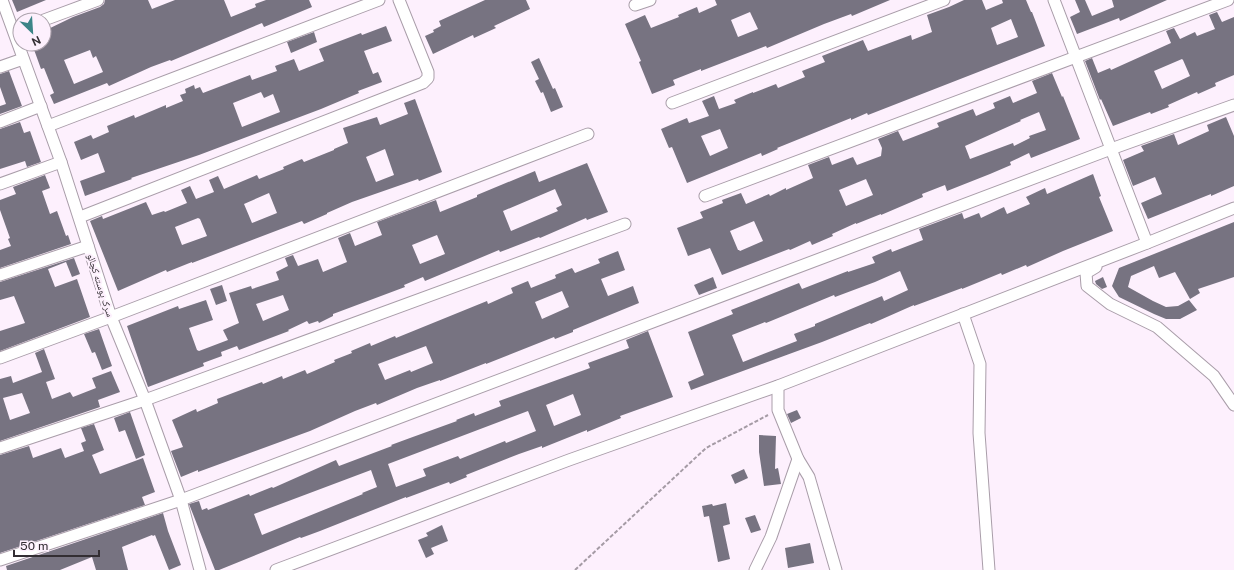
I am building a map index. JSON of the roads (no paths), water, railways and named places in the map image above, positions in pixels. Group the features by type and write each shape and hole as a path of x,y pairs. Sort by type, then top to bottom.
{"street":[{"name":"سرک پوسته کچالو","path":"2,0 12,20"},
{"path":"52,17 98,0"},
{"path":"48,126 379,0"},
{"path":"80,217 423,83 428,78 428,72 399,0"},
{"path":"635,5 650,0"},
{"path":"672,103 944,0"},
{"path":"1054,0 1147,243"},
{"path":"705,196 1228,0"},
{"name":"سرک پوسته کچالو","path":"22,52 80,217 110,317 145,400 182,500 200,570"},
{"path":"0,67 23,59"},
{"path":"0,560 182,500 1111,149 1234,105"},
{"path":"0,122 41,106"},
{"path":"0,358 588,134"},
{"path":"0,184 61,162"},
{"path":"276,570 562,463 778,386 1234,208"},
{"path":"0,448 145,400 625,224"},
{"path":"0,275 88,246"},
{"path":"1114,256 1086,273 1086,286 1110,304 1157,327 1214,376 1234,405"},
{"path":"963,314 980,364 979,433 988,570"},
{"path":"778,386 778,410 798,459 809,477 836,570"},
{"path":"755,570 771,538 798,459"}]}
